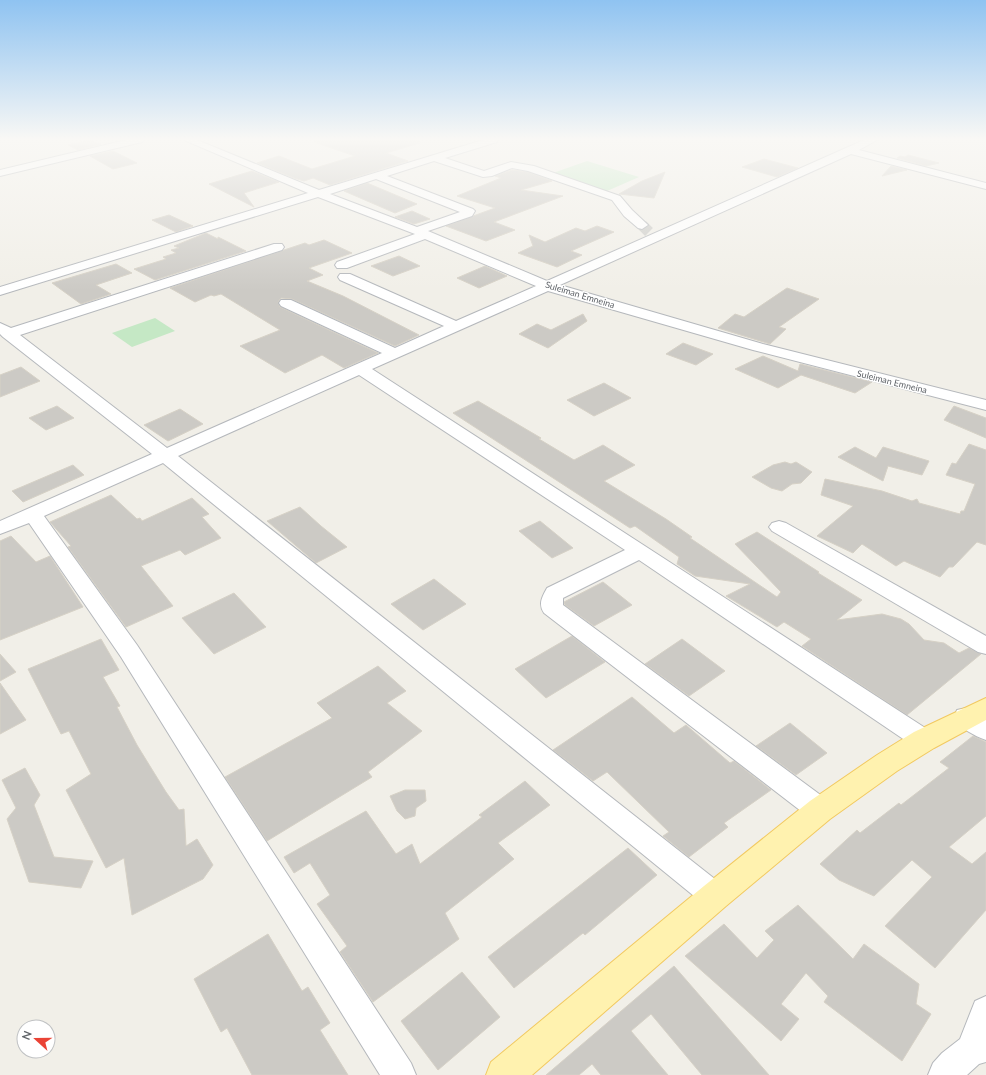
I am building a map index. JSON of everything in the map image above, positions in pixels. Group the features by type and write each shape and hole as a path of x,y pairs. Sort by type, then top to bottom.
{"main road":[{"path":"504,1075 715,896 820,810 887,763 924,740 979,719"}],"street":[{"name":"Suleiman Emneina","path":"311,190 421,233 547,286 758,347 986,405"},
{"path":"0,291 332,190"},
{"path":"414,190 469,211 468,213 421,233 344,271 455,326"},
{"path":"594,190 616,198 628,213 649,232"},
{"path":"0,528 547,286 649,232 751,190"},
{"path":"4,331 278,247"},
{"path":"286,303 394,353"},
{"path":"4,331 165,455 715,896"},
{"path":"360,368 640,551 924,740"},
{"path":"32,515 129,651 399,1075"},
{"path":"779,527 986,646"},
{"path":"640,551 554,593 552,598 552,608 820,810"},
{"path":"945,1075 961,1057 980,1047 986,1012"}],"green space":[{"path":"155,318 175,331 132,347 112,333"}],"building":[{"path":"221,190 253,190 244,193 254,207"},
{"path":"384,190 417,204 395,213 344,191"},
{"path":"471,190 522,190 563,196 494,222 515,230 486,241 446,226 495,208 457,196"},
{"path":"626,190 657,190 654,198 619,194"},
{"path":"412,211 430,219 414,224 395,217"},
{"path":"169,215 193,226 176,232 152,220"},
{"path":"597,226 614,232 571,251 582,255 557,267 518,253 533,246 529,235 545,242 576,228 585,231"},
{"path":"206,233 218,239 218,237 246,251 155,280 134,269 166,259 163,257 176,253 171,250 179,248 174,246"},
{"path":"324,240 352,253 309,268 323,275 307,281 343,296 419,335 395,346 292,299 281,298 278,302 280,307 378,353 344,368 322,355 285,373 240,346 280,330 221,294 214,296 211,295 195,302 170,288 305,243 309,245"},
{"path":"399,256 420,266 393,276 371,266"},
{"path":"116,264 132,273 96,285 111,294 81,304 52,283"},
{"path":"485,266 507,276 479,288 457,278"},
{"path":"787,288 819,299 779,327 786,329 770,344 718,328 735,314 744,317"},
{"path":"583,314 587,321 548,348 519,334 537,324 551,330"},
{"path":"683,343 713,354 696,365 666,354"},
{"path":"763,356 798,371 800,364 872,382 855,393 801,375 778,388 735,369"},
{"path":"21,367 40,381 0,397 0,375"},
{"path":"604,383 631,398 594,416 567,400"},
{"path":"478,401 541,438 539,439 574,460 603,445 635,465 604,481 666,519 692,537 690,538 777,597 781,592 735,544 757,532 819,572 818,573 862,600 837,620 882,614 901,619 909,624 924,640 944,643 959,653 969,648 981,654 907,715 802,646 811,639 784,622 777,627 726,596 750,584 695,576 677,564 679,557 635,526 630,528 453,413"},
{"path":"57,406 74,418 46,430 29,418"},
{"path":"954,406 986,418 986,438 944,420"},
{"path":"180,409 203,424 168,441 144,425"},
{"path":"969,444 986,450 986,545 977,542 953,567 949,567 940,577 904,561 896,566 862,544 853,553 817,536 853,506 821,495 825,479 882,491 912,501 917,499 919,503 960,514 961,511 964,511 975,484 946,475 952,463 956,464"},
{"path":"855,447 876,458 883,447 929,461 922,475 888,466 883,481 838,457"},
{"path":"785,462 791,464 796,462 812,472 801,483 792,484 782,491 771,488 752,477 773,465"},
{"path":"73,465 84,475 23,502 12,491"},
{"path":"111,495 137,519 140,518 142,521 192,498 209,514 202,517 221,538 185,555 180,550 141,566 173,606 126,627 68,547 71,546 50,522"},
{"path":"300,507 347,547 316,563 267,521"},
{"path":"540,521 573,548 552,558 519,531"},
{"path":"11,536 36,562 50,556 83,607 0,640 0,541"},
{"path":"434,579 466,604 423,630 391,604"},
{"path":"603,582 632,605 594,626 565,605 564,602"},
{"path":"234,593 266,627 214,654 182,618"},
{"path":"572,636 605,662 546,698 515,669"},
{"path":"101,639 119,670 103,677 120,706 117,707 137,745 166,792 179,810 184,809 186,846 197,839 213,865 203,879 132,915 124,858 106,868 66,790 91,774 69,731 61,734 28,669"},
{"path":"682,639 725,671 689,696 645,664"},
{"path":"0,654 16,672 0,681"},
{"path":"378,666 406,691 387,703 422,731 368,772 372,777 267,841 225,777 332,718 317,703"},
{"path":"0,683 26,720 0,734"},
{"path":"632,697 674,733 686,725 730,763 734,761 771,790 724,823 728,827 689,857 663,836 669,832 607,772 593,781 553,750"},
{"path":"790,723 827,753 796,775 756,746"},
{"path":"973,736 986,742 986,816 949,847 972,864 986,852 986,910 935,968 885,926 932,877 912,860 874,896 839,880 820,864 857,830 860,833 899,803 901,805 949,768 940,762"},
{"path":"25,768 40,795 34,805 54,857 93,861 81,888 29,882 7,819 16,808 2,780"},
{"path":"525,781 550,805 498,843 514,859 445,913 459,939 373,1002 340,952 347,946 317,904 330,895 310,863 294,873 284,857 366,811 396,854 412,844 420,864 482,817 479,815"},
{"path":"405,790 425,790 426,801 416,808 415,816 405,819 397,811 390,796"},
{"path":"628,848 657,875 585,935 583,933 514,988 488,957"},
{"path":"798,905 853,959 864,944 919,984 916,1004 931,1014 902,1061 824,1002 828,996 806,973 781,1004 799,1019 781,1041 685,956 724,924 757,958 774,940 765,931"},
{"path":"268,934 302,991 308,987 330,1023 320,1030 348,1075 252,1075 227,1028 221,1032 194,979"},
{"path":"674,966 769,1075 702,1075 651,1014 631,1031 668,1075 601,1075 592,1064 579,1075 546,1075"},
{"path":"462,972 500,1017 438,1070 401,1021"}],"tunnel":[{"path":"642,225 649,232"}]}
